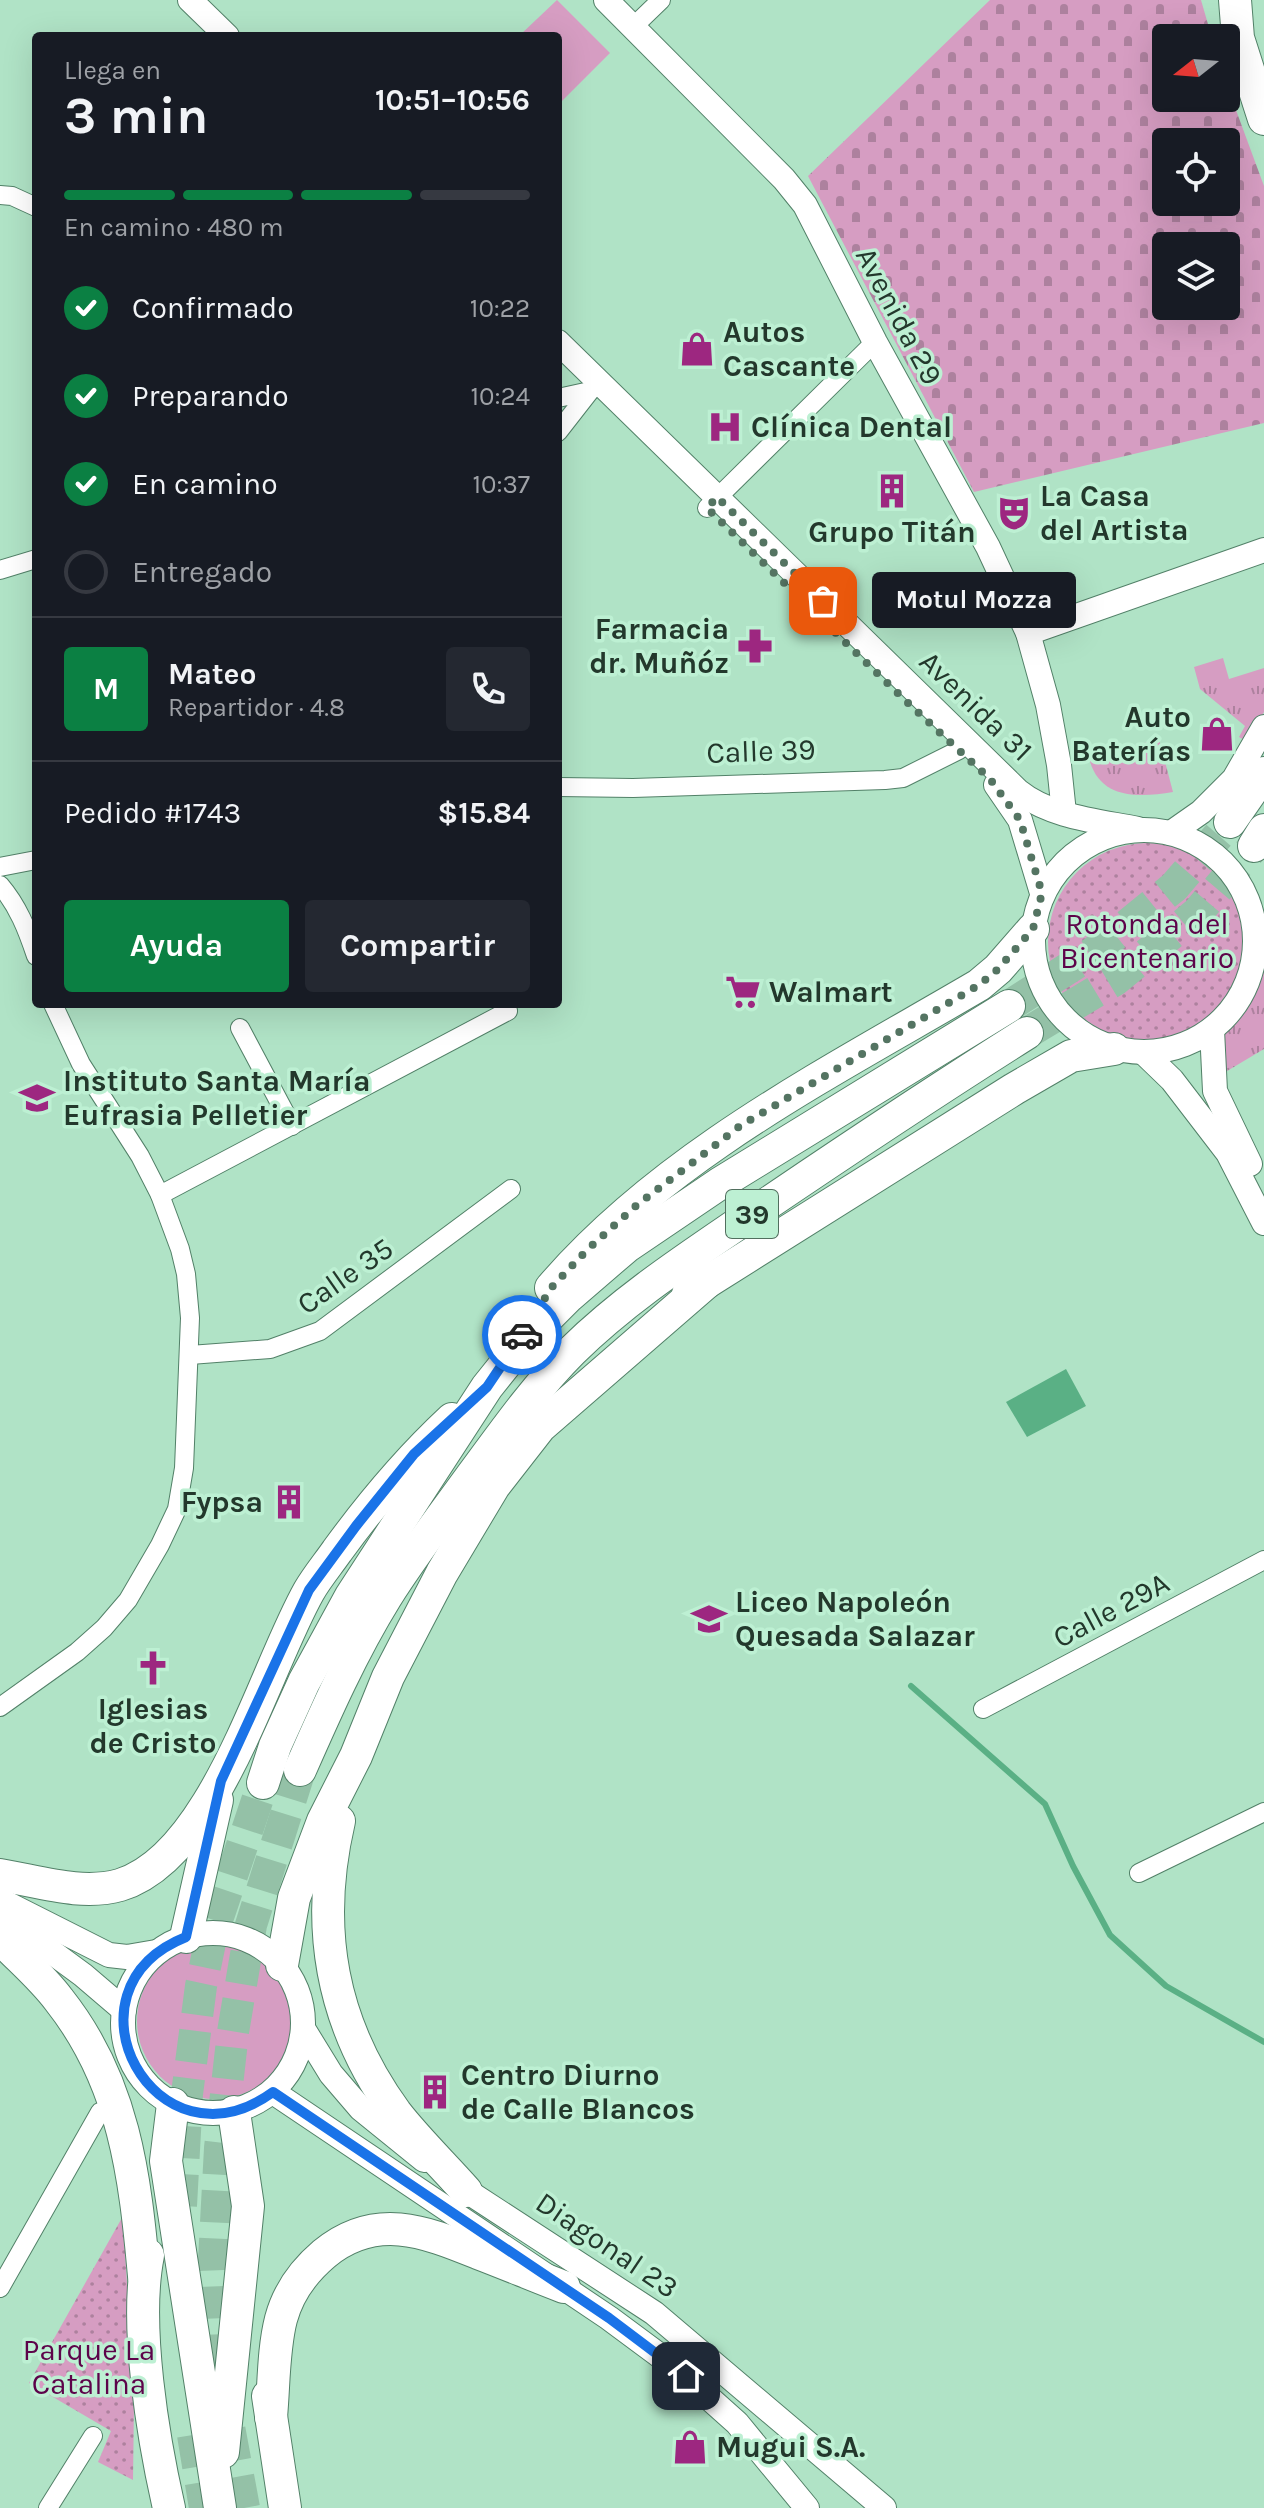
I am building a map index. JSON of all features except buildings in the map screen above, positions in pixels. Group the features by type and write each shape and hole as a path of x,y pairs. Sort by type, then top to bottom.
{"highway":[{"path":"1235,0 1238,38 1264,119"},
{"path":"1245,0 1264,55"},
{"path":"1230,822 1264,773"},
{"path":"510,1356 552,1287 638,1204 740,1126 979,985 998,969 1033,929"},
{"name":"39","path":"263,1783 275,1746 304,1682 351,1596 510,1356 569,1296 626,1247 719,1184 1009,1006"},
{"name":"39","path":"300,1770 353,1655 420,1546 536,1391 571,1353 610,1316 661,1277 885,1123 1027,1033"},
{"path":"506,1430 627,1334 1014,1089 1071,1056 1129,1051"},
{"path":"282,1965 294,1898 323,1821 356,1756 388,1677 442,1573 494,1486 540,1427 706,1283"},
{"path":"0,1875 73,1889 120,1885 159,1862 181,1840 221,1781 309,1590 414,1454 487,1387"},
{"path":"356,1756 338,1825 329,1876 327,1925 335,1981 348,2030 370,2073 398,2115 466,2191"},
{"path":"186,1937 221,1781"},
{"path":"0,1861 40,1881"},
{"path":"0,1938 58,1998 103,2069 122,2126 137,2191 144,2276 144,2331 153,2414 169,2508"},
{"path":"144,2276 166,2161 173,2104"},
{"path":"234,2112 248,2206 259,2336 285,2508"},
{"path":"166,2161 219,2504"},
{"path":"219,2504 248,2206"},
{"path":"271,2417 280,2322 288,2297 311,2266 338,2243 366,2231 401,2228 431,2234 564,2287"}],"main road":[{"path":"190,0 223,32"},
{"path":"209,0 242,32"},
{"name":"Avenida 29","path":"606,0 784,179 805,205 875,342 988,547 1028,633 1048,705 1064,813"},
{"name":"Avenida 31","path":"562,355 990,779 1020,820 1042,893"},
{"name":"Avenida 31","path":"562,356 590,391 1029,801 1064,813 1138,829"},
{"path":"1028,633 1264,550"},
{"path":"1171,833 1201,812 1234,779 1264,727"},
{"path":"1129,1051 1180,1047 1212,1030 1234,1008 1249,980 1259,910 1246,897 1221,860 1203,846 1171,833 1138,829 1109,834 1083,847 1061,865 1042,893 1033,929 1036,968 1052,1004 1079,1032 1129,1051 1172,1080 1228,1153 1264,1223"},
{"path":"1212,1030 1215,1091 1264,1191"},
{"path":"0,1900 109,1955 127,1957 156,1952 186,1937 203,1933 239,1936 255,1943 282,1965 299,1995 304,2030 294,2064 273,2092 234,2112 203,2114 173,2104 147,2085 137,2072 125,2043 124,2010 134,1978 156,1952"},
{"path":"0,1914 83,1975 124,2010"},
{"name":"Diagonal 23","path":"304,2030 331,2074 361,2109 401,2143 466,2191 654,2313 884,2508"},
{"path":"273,2092 609,2318 700,2388 737,2423 801,2506"}],"street":[{"path":"632,28 661,0"},
{"path":"6,195 32,205"},
{"path":"712,502 875,342"},
{"path":"562,397 590,391"},
{"path":"562,427 590,391"},
{"path":"0,570 32,560"},
{"name":"Calle 39","path":"562,787 633,788 885,780 903,778 959,750"},
{"path":"0,867 32,861"},
{"path":"0,885 24,920 32,944"},
{"path":"0,1707 77,1652 104,1628 128,1600 150,1565 177,1509 184,1468 190,1355 186,1274 160,1195 140,1156 81,1064 55,1008"},
{"path":"160,1195 508,1011"},
{"path":"240,1028 292,1126"},
{"name":"Calle 35","path":"190,1355 270,1349 320,1331 511,1189"},
{"name":"Calle 29A","path":"983,1709 1264,1560"},
{"path":"1139,1873 1264,1812"},
{"path":"0,2288 6,2265 100,2112"},
{"path":"48,2508 93,2436"}],"green space":[{"path":"557,0 610,53 562,101 562,32 523,32"},
{"path":"990,0 1201,0 1208,24 1152,24 1152,112 1237,112 1264,186 1264,423 974,492 808,176"},
{"path":"1223,658 1229,679 1264,668 1264,712 1248,742 1239,737 1245,726 1200,689 1194,667"},
{"path":"1159,739 1173,792 1146,795 1121,793 1101,781 1089,758"},
{"name":"Rotonda del Bicentenario","path":"1147,843 1185,851 1217,872 1238,904 1246,942 1238,980 1217,1012 1185,1033 1147,1041 1109,1033 1077,1012 1056,980 1048,942 1056,904 1077,872 1109,851"},
{"path":"1264,914 1264,1049 1217,1077 1214,1035 1251,1000 1255,989 1257,935"},
{"path":"215,1943 245,1949 270,1966 287,1991 293,2021 287,2051 270,2076 245,2093 215,2099 185,2093 160,2076 143,2051 137,2021 143,1991 160,1966 185,1949"},
{"name":"Parque La Catalina","path":"123,2216 134,2404 133,2480 98,2462 111,2431 29,2383"}],"shaded area":[{"path":"1066,1369 1086,1406 1027,1437 1006,1402"}],"waterway":[{"path":"911,1686 1045,1804 1073,1866 1110,1935 1166,1986 1264,2042"}],"tunnel":[{"path":"1009,1006 1094,952 1174,887 1230,822"},
{"path":"1027,1033 1115,980 1197,913 1254,846"},
{"path":"244,2508 218,2367 214,2260 220,2148 233,2032 251,1925 300,1770"},
{"path":"181,2206 187,2094 201,1986 211,1938 263,1783"},
{"path":"193,2435 205,2508"}],"way so far":[{"path":"522,1335 552,1287 638,1204 740,1126 979,985 998,969 1033,929 1042,893 1030,844 1007,798 707,508 717,497 823,601"}],"place":[{"name":"Autos Cascante","path":"697,349"},
{"name":"Clínica Dental","path":"725,427"},
{"name":"Grupo Titán","path":"892,491"},
{"name":"La Casa del Artista","path":"1014,513"},
{"name":"Motul Mozza","path":"823,601"},
{"name":"Farmacia dr. Muñóz","path":"755,646"},
{"name":"Auto Baterías","path":"1217,734"},
{"name":"Walmart","path":"743,992"},
{"name":"Instituto Santa María Eufrasia Pelletier","path":"37,1098"},
{"name":"Fypsa","path":"289,1502"},
{"name":"Liceo Napoleón Quesada Salazar","path":"709,1619"},
{"name":"Iglesias de Cristo","path":"153,1668"},
{"name":"Centro Diurno de Calle Blancos","path":"435,2092"},
{"name":"Mugui S.A.","path":"690,2447"}],"route":[{"path":"522,1335 487,1387 414,1454 309,1590 221,1781 186,1937 156,1952 134,1978 124,2010 125,2043 137,2072 147,2085 159,2096 188,2110 203,2114 234,2112 273,2092 609,2318 686,2376"}]}
